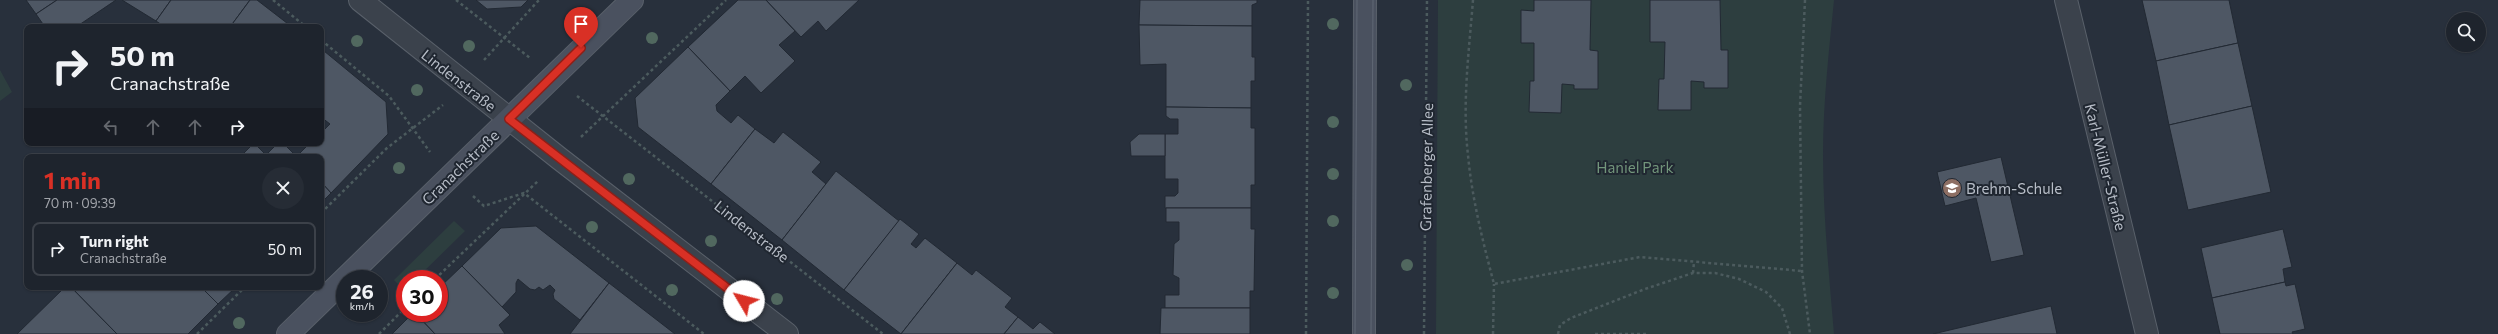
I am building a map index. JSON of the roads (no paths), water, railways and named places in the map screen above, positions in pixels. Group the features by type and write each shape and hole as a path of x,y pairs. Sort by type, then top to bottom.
{"main road":[{"name":"Cranachstraße","path":"288,334 632,0"},
{"path":"1364,334 1365,0"}],"street":[{"name":"Lindenstraße","path":"360,0 509,119 787,334"},
{"name":"Karl-Müller-Straße","path":"2066,0 2147,334"}],"tram line":[{"path":"1355,334 1357,0"},
{"path":"1371,334 1373,0"}],"place":[{"name":"Brehm-Schule","path":"1952,188"}],"park label":[{"name":"Haniel Park","path":"1635,167"}]}
